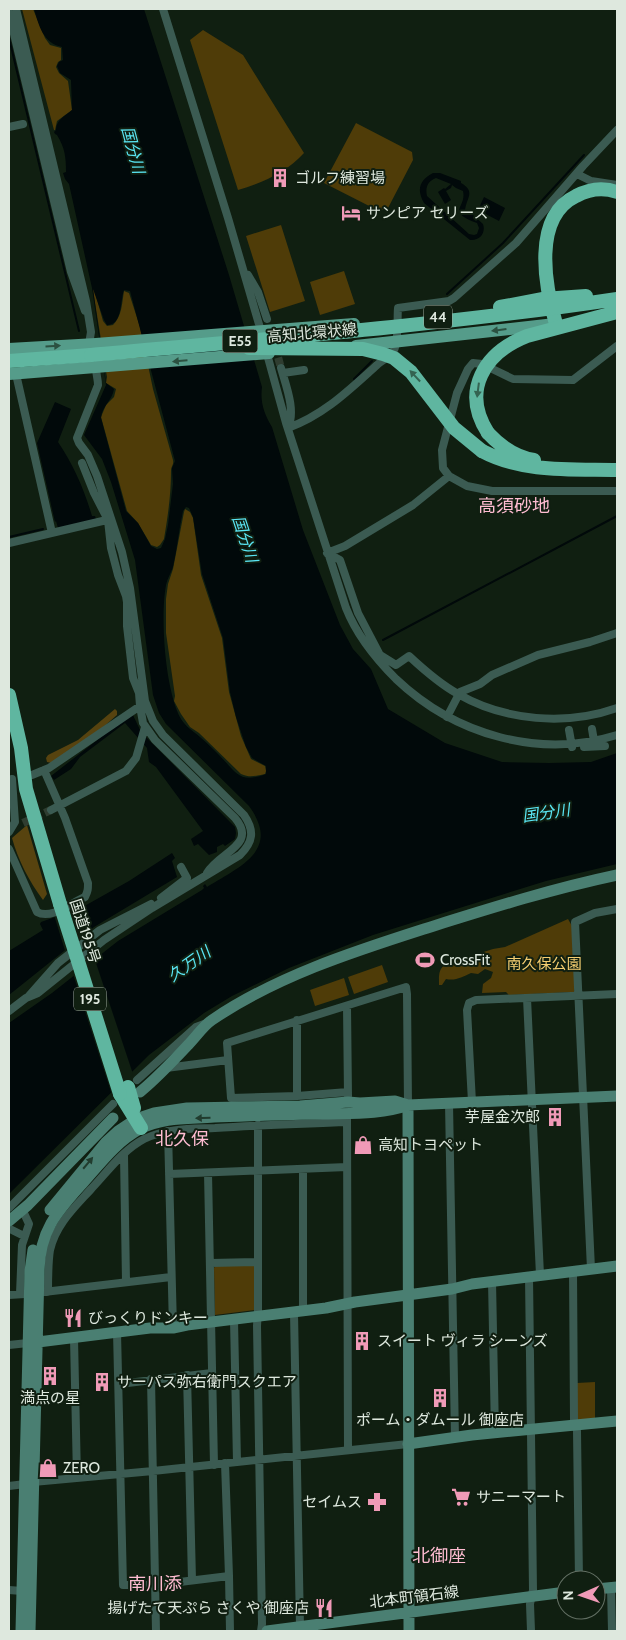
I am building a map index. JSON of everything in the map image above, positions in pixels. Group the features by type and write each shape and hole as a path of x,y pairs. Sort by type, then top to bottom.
{"highway":[{"path":"554,303 545,250 548,229 552,219 564,204 582,192 603,189 617,192"},
{"path":"556,324 552,250 555,229 559,219 581,200 601,196 617,199"},
{"path":"393,324 543,299 617,291"},
{"name":"E55","path":"9,361 94,358 393,324 533,312 617,299"},
{"path":"617,314 515,340 497,352 485,368 478,386 477,396 478,412 484,426 497,443 507,450 529,459 542,461 617,463"},
{"path":"94,358 254,348 352,348 373,351 394,358 403,364 420,381 454,428 482,451 504,461 528,467 617,470"},
{"name":"国道195号","path":"9,695 21,748 29,798 128,1092 126,1105 138,1123"}],"main road":[{"name":"高知北環状線","path":"12,374 58,370 94,358 262,327 393,324 617,295"},
{"name":"高知北環状線","path":"9,349 94,358 265,354 556,324 617,314"}],"street":[{"path":"16,9 86,301 98,385 77,438 78,443 92,464 109,519 111,548 118,575 129,602 141,696 140,706 145,729 241,826 243,836 240,843 210,869 205,877"},
{"path":"163,9 262,327"},
{"path":"9,13 71,272 87,315"},
{"path":"9,127 23,124"},
{"path":"288,428 305,422 347,393 378,364 392,354 396,342 393,324 398,308 450,302 516,243 617,130"},
{"path":"577,174 591,180 617,185"},
{"path":"243,266 258,292 262,327"},
{"path":"617,346 573,380 513,379 482,364 473,363 457,393 442,450 443,468 449,476 467,486 492,491 617,491"},
{"path":"265,354 327,553 354,628 402,684 418,698 447,717 478,731 511,740 544,744 572,744 617,735"},
{"path":"288,428 291,422 291,406 282,370 304,370"},
{"path":"12,374 52,533"},
{"path":"82,463 94,493 109,519"},
{"path":"327,553 345,546 413,505 449,476"},
{"path":"9,543 109,519"},
{"path":"447,717 460,692 480,684 492,675 538,655 617,633"},
{"path":"378,657 398,665 410,656 427,673 458,694 480,705 498,711 540,718 584,716 617,708"},
{"path":"141,696 158,729 240,810 250,826 251,837 250,843 244,851 229,862 151,906"},
{"path":"10,828 15,822 24,776 140,706"},
{"path":"50,810 126,771 136,758 145,729"},
{"path":"592,729 594,741"},
{"path":"569,730 572,747 605,746"},
{"path":"9,849 37,912 43,915 51,914 85,896 88,883 59,805 24,776"},
{"path":"10,828 23,823"},
{"path":"10,1009 26,998 38,993 104,940 187,878 182,868"},
{"path":"9,1208 196,1027 211,1021 258,994 333,960 514,900 617,875"},
{"path":"592,1269 575,922 595,913 617,909"},
{"path":"348,1107 297,1096 231,1098 227,1043 340,1006 347,1006 401,987 406,986 407,988 409,1631"},
{"path":"472,1102 469,1003 476,1000 617,994"},
{"path":"527,998 532,1099 535,1276 531,1631"},
{"path":"347,1006 348,1450"},
{"path":"297,1020 297,1096"},
{"path":"128,1092 166,1068 211,1021"},
{"path":"166,1068 228,1060"},
{"path":"34,1293 59,1228 70,1212 136,1144 168,1131 258,1125 360,1103 395,1101 408,1105 617,1096"},
{"path":"449,1103 455,1438"},
{"path":"30,1631 29,1483 34,1293 41,1246 53,1218 138,1123 348,1107"},
{"path":"9,1221 23,1211 114,1118"},
{"path":"258,1125 257,1316 261,1631"},
{"path":"168,1131 173,1328"},
{"path":"124,1155 126,1282"},
{"path":"169,1174 347,1167"},
{"path":"300,1627 297,1456 303,1169"},
{"path":"208,1173 214,1464"},
{"path":"23,1211 29,1224 22,1245 34,1293"},
{"path":"9,1229 24,1236"},
{"path":"210,1263 258,1262"},
{"path":"9,1345 150,1328 173,1328 326,1308 492,1281 617,1266"},
{"path":"573,1271 579,1570"},
{"path":"9,1295 171,1277"},
{"path":"492,1281 495,1433"},
{"path":"234,1320 237,1462"},
{"path":"117,1332 123,1585 155,1585 229,1576"},
{"path":"74,1338 77,1478"},
{"path":"119,1384 212,1373"},
{"path":"187,1375 192,1580"},
{"path":"151,1379 156,1631"},
{"path":"9,1486 617,1421"},
{"path":"225,1463 230,1631"},
{"path":"21,1631 29,1483"},
{"path":"612,1631 614,1588"},
{"path":"9,1590 22,1591"},
{"name":"北本町領石線","path":"274,1631 556,1593"}],"green space":[{"path":"22,9 33,9 45,38 50,45 61,48 61,60 56,67 59,73 68,81 72,110 57,121 55,130 54,130"},
{"path":"203,30 243,55 304,153 290,166 274,176 238,190 190,40"},
{"path":"356,123 412,152 413,160 388,208 379,211 324,183"},
{"path":"281,225 305,301 270,312 246,236"},
{"path":"344,271 355,304 320,315 310,282"},
{"path":"94,289 103,321 107,326 113,325 118,318 124,291 129,293 140,327 153,389 173,460 164,539 157,547 151,545 138,523 127,511 101,417 106,405 114,397 116,389 106,383 107,377"},
{"path":"185,509 190,512 193,518 201,575 222,638 229,692 241,736 251,759 265,766 265,774 250,776 241,774 199,733 190,727 174,701 175,696 166,633 166,599"},
{"name":"南久保公園","path":"568,919 572,926 574,992 509,995 506,992 482,993 483,984 491,978 493,972 485,969 478,974 471,973 456,979 446,979 442,985 439,985 440,970 446,964 505,947"},
{"path":"382,965 388,982 354,994 348,977"},
{"path":"344,978 349,995 315,1006 310,990"},
{"path":"252,1264 255,1266 255,1310 215,1315 214,1268 216,1265"},
{"path":"595,1382 595,1419 577,1420 577,1383"}],"shaded area":[{"path":"115,709 117,715 101,729 52,763 47,762 46,758 48,755 78,740"},
{"path":"27,825 47,894 43,900 24,870 12,838"}],"water":[{"path":"34,9 144,9 229,275 262,387 263,408 272,427 303,530 340,625 353,649 371,669 388,709 445,743 502,762 591,762 617,753 617,864 546,881 373,935 289,968 232,996 204,1013 149,1055 9,1194 9,1023 52,993 118,941 202,890 205,884 207,887 244,864 259,845 261,834 258,821 249,806 166,724 159,713 153,695 135,560 102,459 84,435 106,385 92,288 69,184 63,173 66,172 66,162 62,144 54,132 59,121 72,110 71,80 60,73 57,66 63,60 62,47 50,42 46,38","holes":["93,289 107,325 112,324 118,317 124,290 130,291 175,461 172,468 173,484 168,525 161,548 157,549 151,546 138,523 126,511 101,418 114,389 106,383","186,507 189,508 193,517 202,574 223,638 230,692 236,717 246,747 252,758 266,766 266,774 257,777 250,778 239,775 208,744 187,727 181,719 171,691 165,654 164,599 173,567 183,511"]},
{"path":"433,173 440,173 461,181 466,186 469,196 465,212 473,215 484,227 483,233 479,238 470,240 424,203 420,193 421,185","holes":["436,178 451,184 438,192 445,204 451,200 446,191 452,185 463,191 460,212 467,219 477,223 479,228 477,234 469,234 427,196 426,190 433,179"]},
{"path":"484,197 505,208 499,221 478,210"},
{"path":"55,402 71,409 58,442 78,478 92,516 95,516 96,519 58,528 37,443"},
{"path":"132,713 141,732 235,827 235,839 225,846 223,844 217,847 217,852 209,855 198,844 194,846 191,839 203,831 156,767 149,762 147,748 125,723 80,757 71,769 54,780 51,776"},
{"path":"172,853 175,858 172,861 177,877 94,927 9,995 9,951 43,930 41,922 81,908 129,881"}],"pier":[{"path":"77,907 87,936 66,954 54,915"},
{"path":"94,957 133,1074 112,1095 73,974"}],"waterway":[{"path":"9,38 79,331"},
{"path":"447,294 503,243 584,155"},
{"path":"354,379 372,361"},
{"path":"383,640 617,516"},
{"path":"9,537 43,529"}],"tunnel":[{"path":"275,346 281,368"},
{"path":"23,823 51,810"}],"place":[{"name":"ゴルフ練習場","path":"280,178"},
{"name":"サンピア セリーズ","path":"351,213"},
{"name":"CrossFit","path":"425,960"},
{"name":"芋屋金次郎","path":"555,1117"},
{"name":"高知トヨペット","path":"363,1145"},
{"name":"びっくりドンキー","path":"73,1318"},
{"name":"スイート ヴィラ シーンズ","path":"362,1341"},
{"name":"満点の星","path":"50,1376"},
{"name":"サーパス弥右衛門スクエア","path":"102,1382"},
{"name":"ポーム・ダムール 御座店","path":"440,1398"},
{"name":"ZERO","path":"48,1468"},
{"name":"サニーマート","path":"461,1497"},
{"name":"セイムス","path":"377,1502"},
{"name":"揚げたて天ぷら さくや 御座店","path":"324,1608"}],"district":[{"name":"高須砂地","path":"514,506"},
{"name":"北久保","path":"182,1139"},
{"name":"北御座","path":"439,1556"},
{"name":"南川添","path":"155,1584"}],"water label":[{"name":"国分川","path":"133,150"},
{"name":"国分川","path":"245,539"},
{"name":"国分川","path":"546,813"},
{"name":"久万川","path":"189,964"}]}
